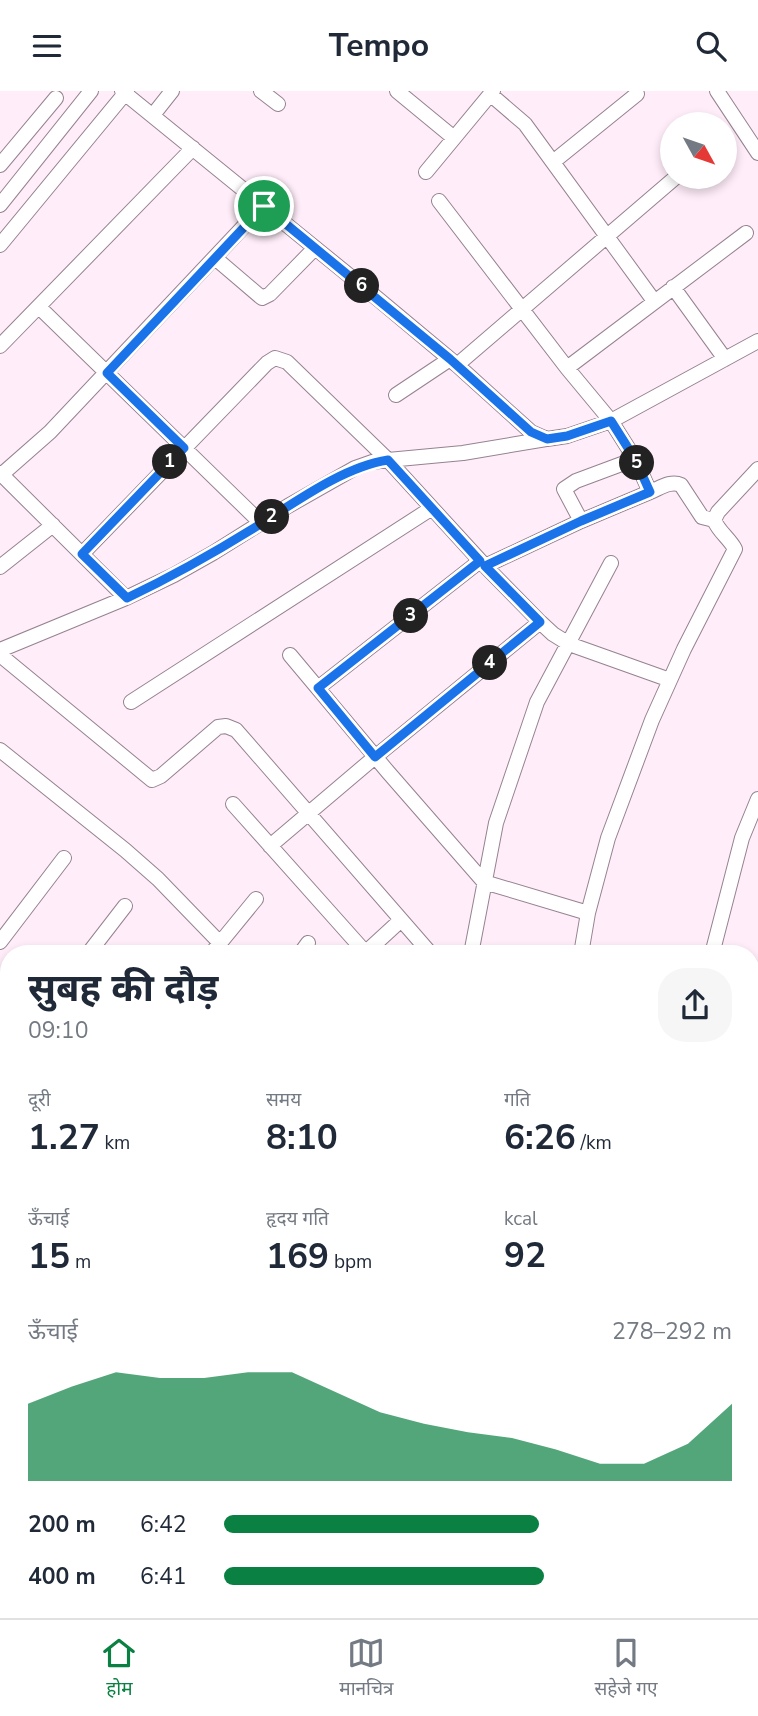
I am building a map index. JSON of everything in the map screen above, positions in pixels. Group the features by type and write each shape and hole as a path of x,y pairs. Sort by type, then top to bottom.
{"street":[{"path":"0,205 91,91"},
{"path":"153,115 172,91"},
{"path":"261,91 278,104"},
{"path":"397,91 454,138"},
{"path":"717,91 756,147"},
{"path":"0,245 125,92 453,362 531,432 547,439"},
{"path":"426,172 491,93 525,124 654,302"},
{"path":"553,162 637,94"},
{"path":"0,165 56,98"},
{"path":"0,346 193,148"},
{"path":"396,395 453,362 522,309 662,189"},
{"path":"439,201 611,421 635,459 650,492"},
{"path":"127,598 0,475 50,432 264,206"},
{"path":"567,368 746,233"},
{"path":"215,258 262,298 270,294 315,248"},
{"path":"673,287 725,359"},
{"path":"39,307 261,523"},
{"path":"423,945 236,730 226,726 218,727 162,776 152,780 0,653 174,575 355,468 372,462 463,453 567,436 611,421 758,341"},
{"path":"82,554 267,363 275,358 286,362 388,460 482,564 553,634 569,644 670,680"},
{"path":"581,521 564,489 576,481 635,459"},
{"path":"583,945 608,838 652,720 735,549 717,528 714,520 718,512 758,469"},
{"path":"318,688 482,564 581,521 672,483 681,485 702,517 714,520"},
{"path":"131,702 432,508"},
{"path":"0,567 53,525"},
{"path":"473,945 496,823 537,702 611,563"},
{"path":"270,846 540,622"},
{"path":"290,655 484,882 588,913"},
{"path":"0,750 167,887 213,945"},
{"path":"714,945 742,838 758,799"},
{"path":"233,804 358,945"},
{"path":"0,942 64,858"},
{"path":"218,945 256,899"},
{"path":"95,945 125,906"},
{"path":"374,945 401,920"}],"route":[{"path":"264,206 450,359 531,432 547,439 567,436 611,421 635,459 650,492 485,566 540,622 375,757 318,688 480,561 388,460 355,468 213,553 127,598 82,554 184,448 107,373 264,206"}]}
